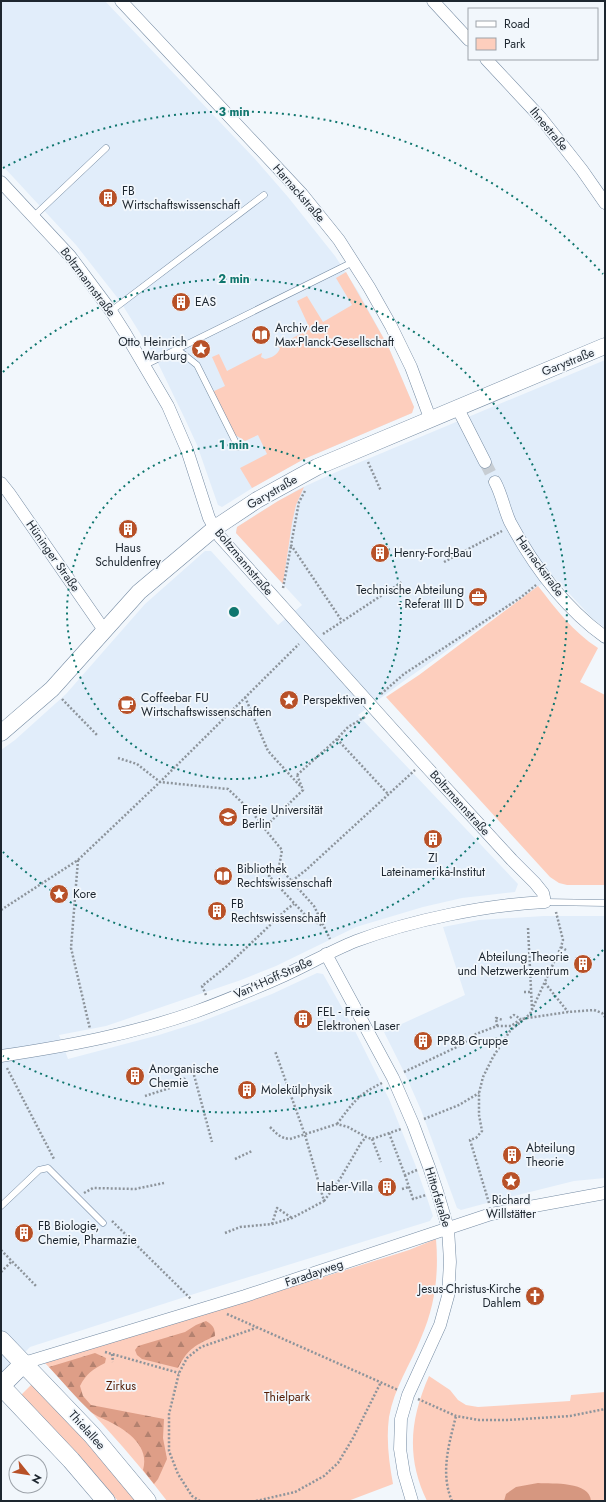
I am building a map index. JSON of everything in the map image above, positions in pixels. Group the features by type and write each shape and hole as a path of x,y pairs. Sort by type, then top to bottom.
{"main road":[{"name":"Thielallee","path":"1,1340 24,1362 92,1435 148,1501"},
{"path":"24,1362 1,1386 71,1460 106,1501"}],"street":[{"name":"Harnackstraße","path":"122,1 302,194 339,240 369,287 391,326 410,367 430,418"},
{"path":"433,1 468,39"},
{"name":"Ihnestraße","path":"487,60 541,118 582,170 605,203"},
{"name":"Boltzmannstraße","path":"1,182 70,256 111,311 145,365 168,406 187,450 210,518 220,537 501,848 535,883 543,893 545,902"},
{"name":"Garystraße","path":"1,733 52,688 139,592 214,528 257,500 317,467 430,418 605,346"},
{"path":"457,407 485,462"},
{"name":"Harnackstraße","path":"495,482 509,520 525,548 546,578 590,627 605,637"},
{"name":"Hüninger Straße","path":"1,483 104,630"},
{"name":"Van't-Hoff-Straße","path":"3,1060 164,1022 285,975 326,954 357,941 434,918 493,908 545,902"},
{"name":"Hittorfstraße","path":"326,954 393,1078 413,1124 438,1191 448,1228 450,1262 448,1296 440,1325 408,1395 401,1420 400,1449 404,1474 412,1501"},
{"name":"Faradayweg","path":"24,1362 245,1296 491,1214 605,1193"}],"lane":[{"path":"33,217 106,148"},
{"path":"111,311 264,195"},
{"path":"145,365 353,262"},
{"path":"177,349 197,364 238,447"},
{"path":"545,902 605,903"},
{"path":"1,1206 38,1170 48,1168 103,1223"}],"path":[{"path":"366,458 381,491"},
{"path":"283,590 299,502 306,489"},
{"path":"444,562 502,531"},
{"path":"291,545 342,621"},
{"path":"322,634 402,582"},
{"path":"380,694 404,674 520,598 538,583"},
{"path":"1,910 78,860 160,782 300,643"},
{"path":"59,696 97,735"},
{"path":"245,697 268,751 303,790"},
{"path":"292,776 297,775 348,727 366,716"},
{"path":"337,739 388,794"},
{"path":"118,758 137,764 160,782 228,789 252,812 282,850 279,867 269,876 308,918 324,926"},
{"path":"292,881 306,870 415,770"},
{"path":"297,775 303,790"},
{"path":"264,828 303,790"},
{"path":"78,860 71,948 91,1030"},
{"path":"279,867 314,906 332,942"},
{"path":"206,997 202,986 227,966 294,904"},
{"path":"490,1206 470,1140 476,1138 482,1131 479,1115 479,1093 483,1077 493,1057 510,1031 530,1014 562,946 563,940 556,912"},
{"path":"528,928 532,1009"},
{"path":"562,946 566,950"},
{"path":"545,983 568,1012"},
{"path":"524,992 530,992"},
{"path":"401,1073 455,1048 476,1034 497,1026 511,1026 521,1019 594,1010 602,1013 605,1017"},
{"path":"510,1018 514,1015 521,1019"},
{"path":"497,1026 496,1018 503,1020"},
{"path":"275,1052 305,1135 324,1201"},
{"path":"3,1060 51,1157 56,1162"},
{"path":"194,1075 212,1142"},
{"path":"144,1096 179,1085 185,1078"},
{"path":"270,1127 277,1135 290,1139 337,1124 362,1094 383,1082"},
{"path":"428,1117 459,1105 479,1093"},
{"path":"337,1124 348,1127 366,1137 372,1138 389,1134 403,1128"},
{"path":"389,1134 413,1199 429,1194"},
{"path":"225,1233 240,1227 272,1224 292,1218 324,1201 340,1179 366,1137"},
{"path":"372,1138 381,1162"},
{"path":"235,1159 252,1151"},
{"path":"405,1175 420,1170"},
{"path":"85,1192 92,1188 135,1189 164,1183"},
{"path":"80,1187 90,1198"},
{"path":"402,1189 409,1187"},
{"path":"272,1224 277,1208 292,1218"},
{"path":"112,1220 189,1298 193,1300"},
{"path":"1,1250 38,1287"},
{"path":"1,1272 12,1261"},
{"path":"221,1312 399,1391"},
{"path":"200,1501 192,1496 178,1474 170,1451 168,1414 179,1373 187,1358 201,1347 256,1328"},
{"path":"98,1350 179,1373"},
{"path":"112,1354 113,1362"},
{"path":"256,1501 295,1492 324,1476 338,1463 353,1438 381,1382"},
{"path":"416,1398 456,1416 479,1420 508,1420 570,1416 605,1409"},
{"path":"452,1501 445,1475 448,1445 456,1416"}],"shaded area":[{"path":"1,1 105,1 255,159 288,197 335,256 359,293 388,346 414,407 412,413 304,459 257,485 222,507 218,505 197,445 185,419 156,359 120,301 76,245 1,164"},
{"name":"Freie Universität Berlin","path":"605,360 605,628 592,618 553,576 358,715 518,884 515,892 462,898 423,907 356,927 276,966 241,980 106,1026 59,1035 68,1059 159,1035 200,1022 272,994 317,973 323,974 353,1027 389,1099 415,1164 433,1216 430,1221 194,1294 30,1347 1,1377 1,750 15,740 66,694 145,604 205,551 211,551 278,625 302,605 236,533 237,527 257,514 299,489 334,473"},
{"path":"544,916 605,916 605,1178 574,1181 461,1210 457,1208 421,1110 384,1032 465,995 443,927 479,920"},
{"path":"538,1483 561,1484 578,1487 589,1495 591,1501 504,1501 506,1494 516,1487"}],"green space":[{"path":"346,272 388,346 414,407 412,413 304,459 252,488 240,468 267,454 258,435 245,441 232,433 212,392 225,386 212,357 219,354 227,371 262,353 261,357 265,359 274,356 278,353 280,348 277,346 310,329 297,301 307,296 323,322 352,305 336,278"},
{"path":"304,487 296,505 292,523 283,584 236,533 237,527 278,501"},
{"path":"538,586 558,612 581,635 598,648 580,682 605,695 605,885 567,885 559,883 550,877 386,697 419,675"},
{"name":"Thielpark","path":"436,1239 437,1265 435,1290 430,1314 421,1338 398,1386 389,1417 388,1451 393,1484 348,1501 167,1501 123,1447 44,1362 225,1308 409,1250"},
{"path":"206,1321 213,1327 215,1336 189,1351 178,1368 142,1359 137,1355 135,1350 138,1346 185,1332"},
{"path":"95,1353 106,1358 105,1363 90,1372 80,1386 83,1396 91,1405 164,1419 163,1438 167,1459 158,1479 154,1484 143,1470 143,1454 136,1441 124,1430 91,1412 49,1367"},
{"path":"429,1376 450,1390 458,1400 466,1405 478,1407 570,1401 571,1395 605,1392 605,1501 427,1501 420,1485 416,1469 413,1454 413,1438 414,1423"},
{"path":"32,1384 87,1440 139,1501 118,1501 78,1454 21,1395"}],"tunnel":[{"path":"485,462 495,482"}],"place":[{"name":"FB Wirtschaftswissenschaft","path":"108,198"},
{"name":"EAS","path":"181,302"},
{"name":"Archiv der Max-Planck-Gesellschaft","path":"261,335"},
{"name":"Otto Heinrich Warburg","path":"201,349"},
{"name":"Haus Schuldenfrey","path":"128,529"},
{"name":"Henry-Ford-Bau","path":"380,553"},
{"name":"Technische Abteilung - Referat III D","path":"478,597"},
{"name":"Perspektiven","path":"289,700"},
{"name":"Coffeebar FU Wirtschaftswissenschaften","path":"127,705"},
{"name":"Freie Universität Berlin","path":"228,817"},
{"name":"ZI Lateinamerika-Institut","path":"433,839"},
{"name":"Bibliothek Rechtswissenschaft","path":"223,876"},
{"name":"Kore","path":"59,894"},
{"name":"FB Rechtswissenschaft","path":"217,911"},
{"name":"Abteilung Theorie und Netzwerkzentrum","path":"583,964"},
{"name":"FEL - Freie Elektronen Laser","path":"303,1019"},
{"name":"PP&B Gruppe","path":"423,1041"},
{"name":"Anorganische Chemie","path":"135,1076"},
{"name":"Molekülphysik","path":"247,1090"},
{"name":"Abteilung Theorie","path":"512,1155"},
{"name":"Richard Willstätter","path":"511,1181"},
{"name":"Haber-Villa","path":"387,1187"},
{"name":"FB Biologie, Chemie, Pharmazie","path":"24,1233"},
{"name":"Jesus-Christus-Kirche Dahlem","path":"535,1296"}],"park label":[{"name":"Zirkus","path":"121,1386"}]}
